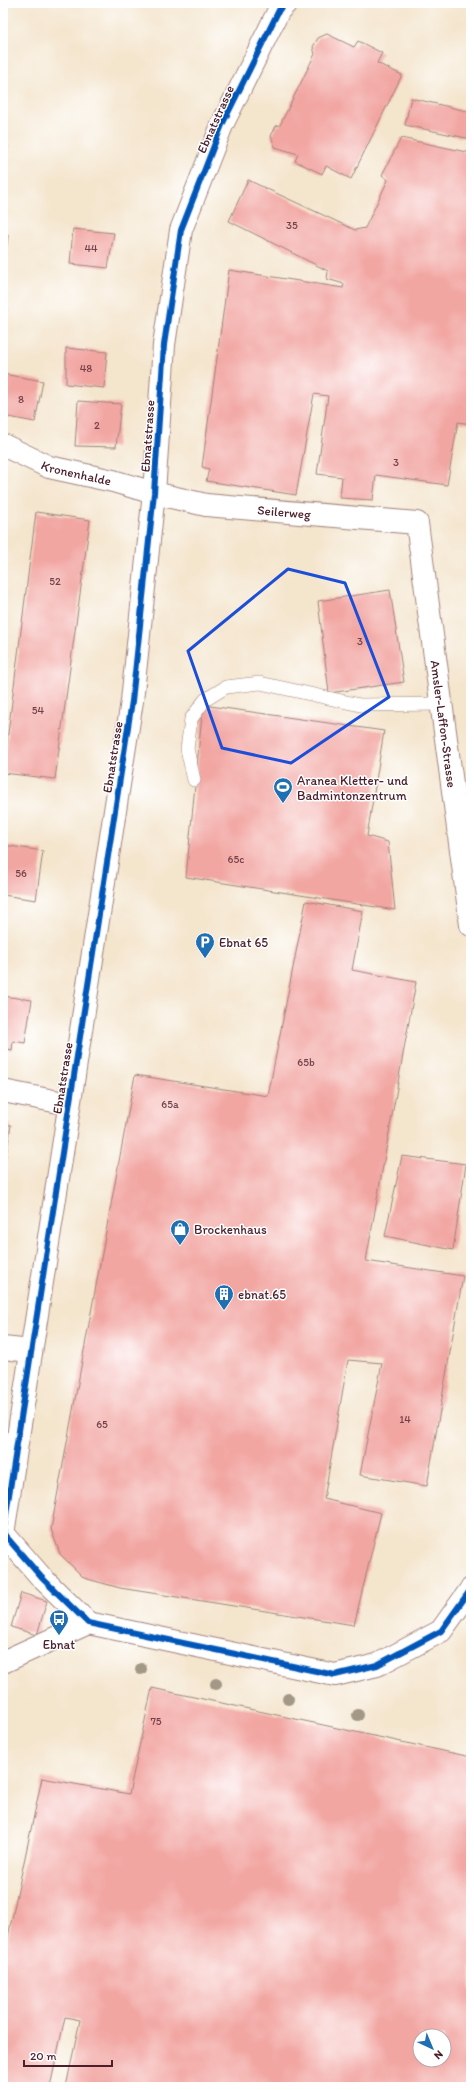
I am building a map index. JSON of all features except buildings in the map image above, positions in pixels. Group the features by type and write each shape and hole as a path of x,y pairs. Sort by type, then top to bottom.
{"street":[{"name":"Ebnatstrasse","path":"3,1533 132,701 154,493 164,345 181,230 222,125 279,10 286,3"},
{"name":"Kronenhalde","path":"3,445 49,467 113,481 154,493"},
{"name":"Seilerweg","path":"154,493 206,505 417,523"},
{"name":"Amsler-Laffon-Strasse","path":"417,523 471,925"},
{"path":"3,1091 69,1104"},
{"path":"3,1348 31,1351"},
{"path":"3,1533 42,1578 88,1623 335,1675 377,1666 441,1631 471,1588"},
{"path":"3,1662 88,1623"}],"lane":[{"path":"194,780 187,749 191,719 205,700 226,687 260,683 360,705 441,704"}],"highlighted area":[{"path":"288,569 345,583 389,697 291,763 222,748 188,651"}],"cycle path":[{"path":"3,1534 132,701 154,493 164,345 181,230 222,125 279,10 286,3"},
{"path":"3,1533 42,1578 88,1623 335,1675 377,1665 441,1631 471,1589"}],"place":[{"name":"Aranea Kletter- und Badmintonzentrum","path":"283,804"},
{"name":"Ebnat 65","path":"205,959"},
{"name":"Brockenhaus","path":"180,1246"},
{"name":"ebnat.65","path":"224,1311"},
{"name":"Ebnat","path":"59,1636"}]}
